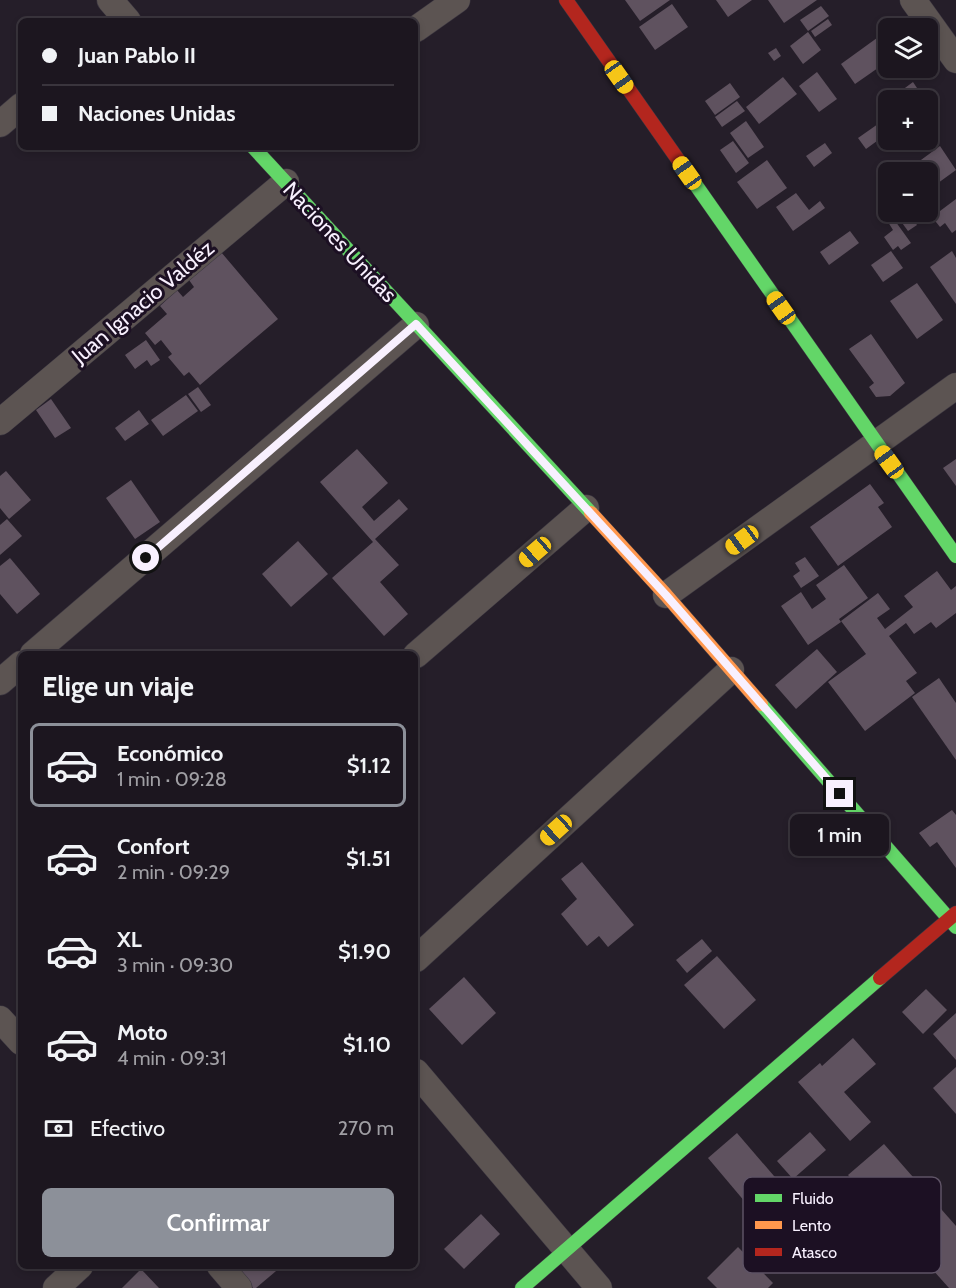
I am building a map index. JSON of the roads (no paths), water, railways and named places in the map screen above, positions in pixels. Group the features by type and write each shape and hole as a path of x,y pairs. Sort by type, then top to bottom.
{"street":[{"path":"110,0 125,15"},
{"path":"418,28 457,0"},
{"path":"566,0 956,556"},
{"path":"914,0 956,60"},
{"path":"0,124 18,109"},
{"name":"Naciones Unidas","path":"256,150 666,595 953,919"},
{"name":"Juan Ignacio Valdéz","path":"0,422 286,182"},
{"path":"39,651 416,324"},
{"path":"666,595 956,386"},
{"path":"418,653 586,508"},
{"path":"0,682 18,668"},
{"path":"418,957 731,670"},
{"path":"522,1288 953,919"},
{"path":"0,1019 18,1039"},
{"path":"418,1074 599,1288"},
{"path":"56,1288 77,1269"},
{"path":"223,1269 239,1288"}]}
